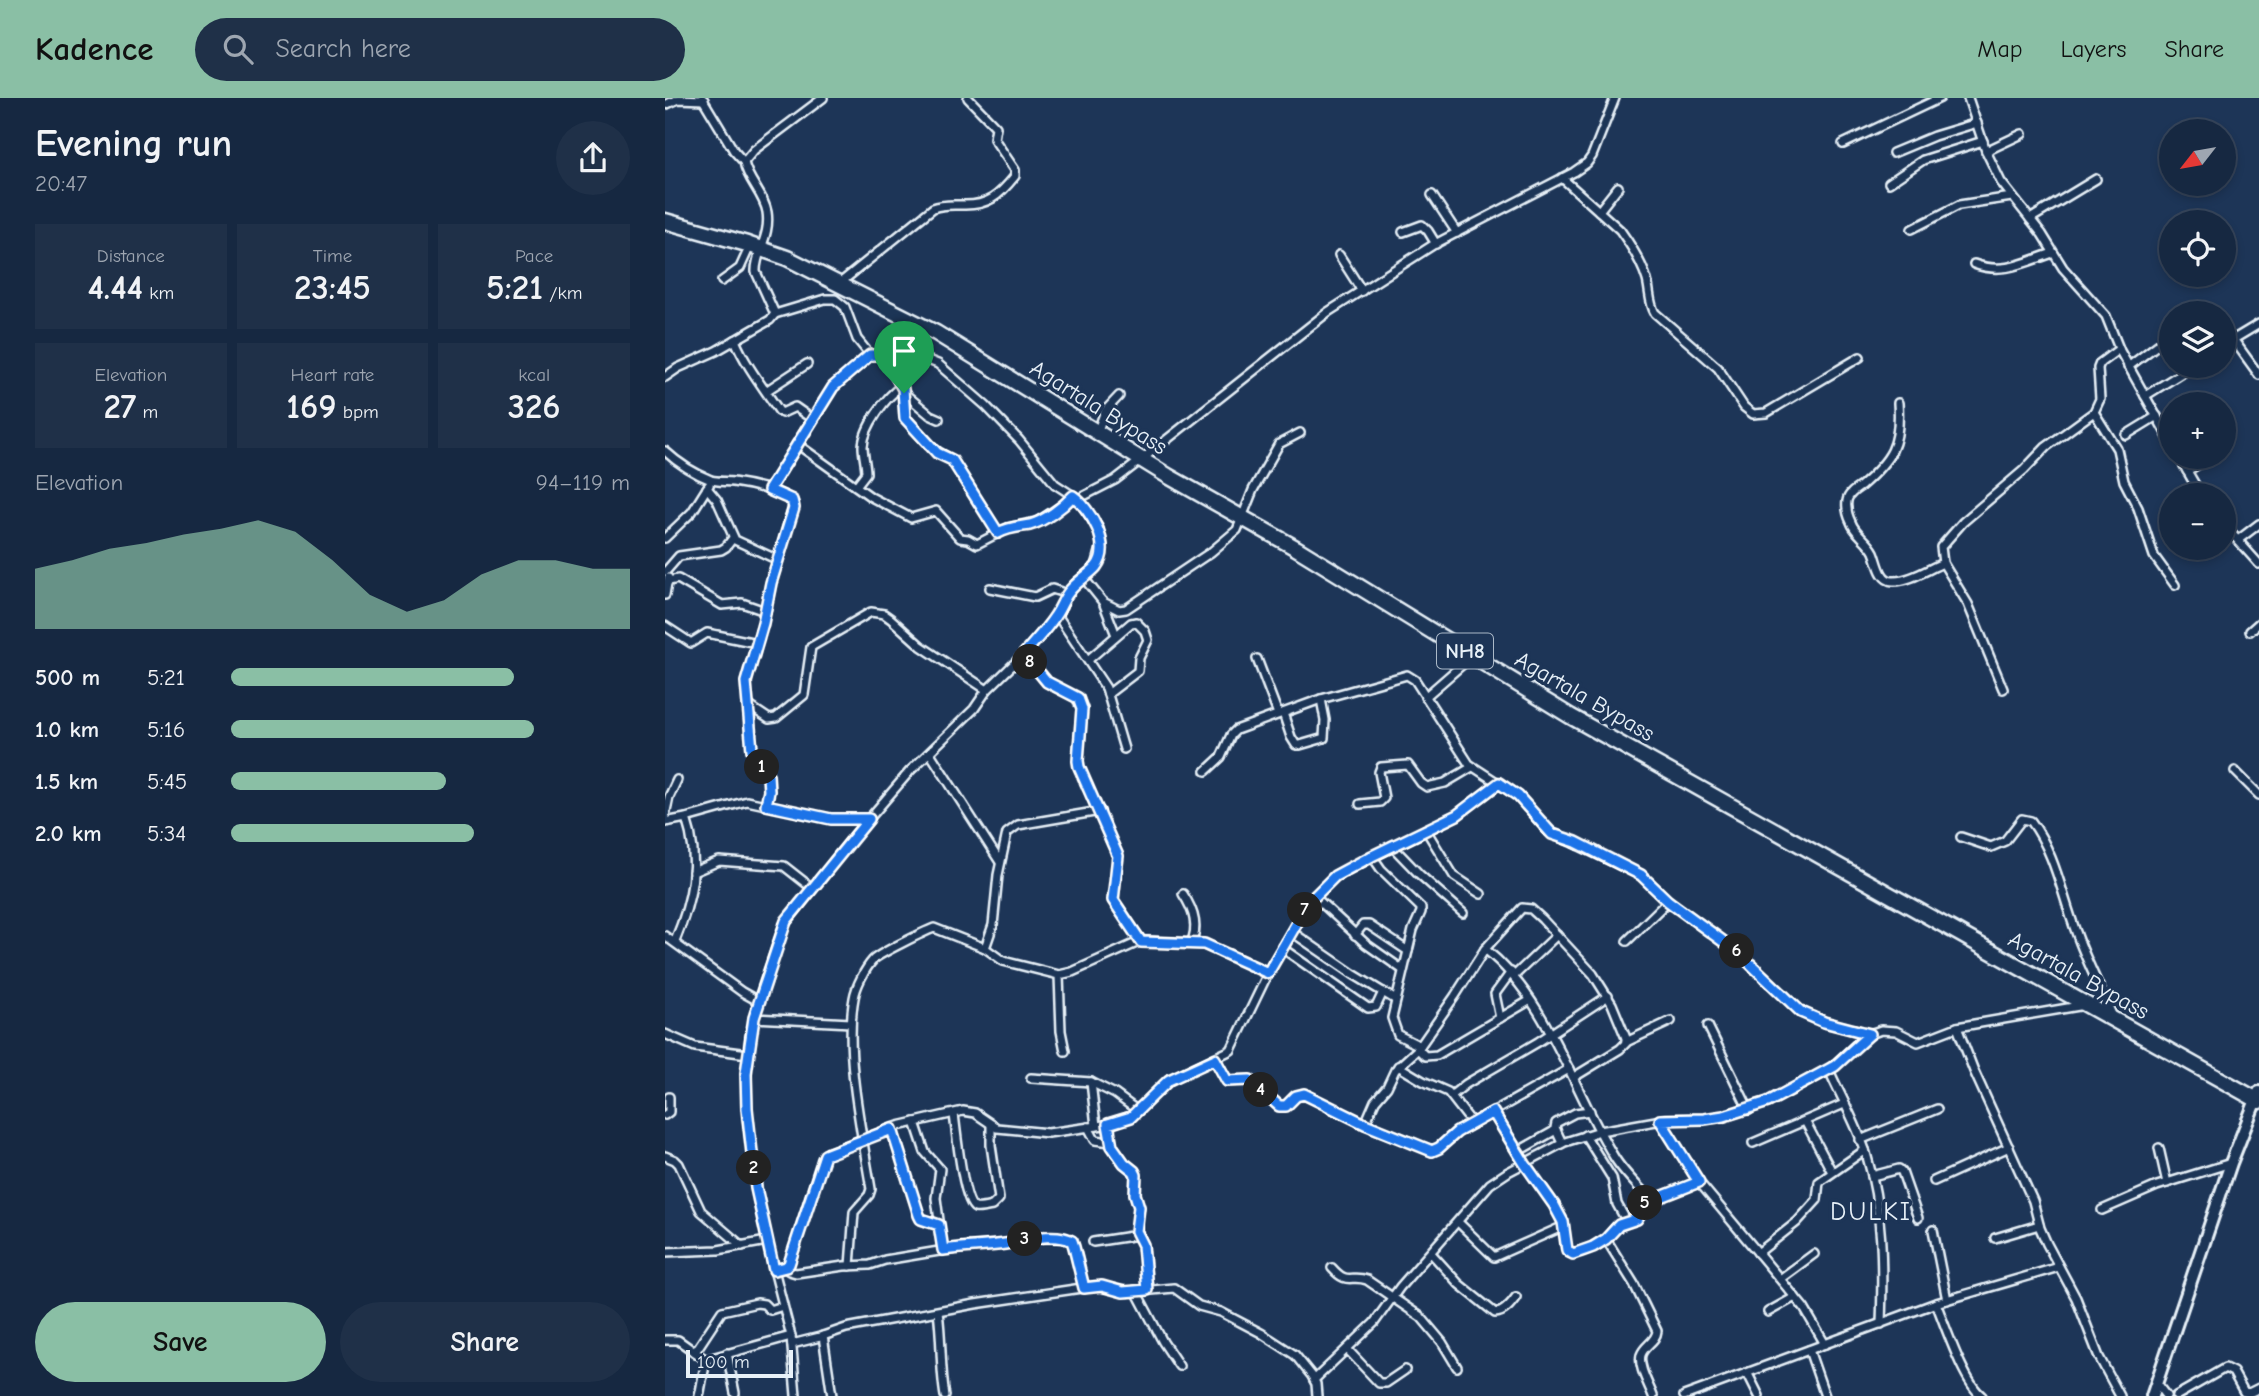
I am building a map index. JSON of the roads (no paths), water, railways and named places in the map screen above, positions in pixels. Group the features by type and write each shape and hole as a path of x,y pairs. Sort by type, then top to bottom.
{"highway":[{"name":"Agartala Bypass","path":"665,221 787,258 936,333 1141,460 1242,517 1570,716 2086,1005 2258,1098"}],"street":[{"path":"744,162 754,150 823,98"},
{"path":"839,284 933,208 941,205 979,205 998,194 1016,176 1015,170 994,139 996,127 968,98"},
{"path":"797,444 870,496 911,518 933,511 939,512 957,536 977,544 1009,527 1037,522 1075,498 1115,480 1328,312 1436,244 1587,163 1615,98"},
{"path":"1843,144 1940,98"},
{"path":"1968,98 1986,151 2001,182 2069,275 2106,316 2128,367 2159,420"},
{"path":"665,106 675,100 703,99 734,151 744,162 747,173 767,209 768,225 757,247 740,268 722,281"},
{"path":"1893,153 1934,136 1977,123"},
{"path":"1986,151 2022,134"},
{"path":"1889,183 1923,160 1983,141"},
{"path":"1562,178 1626,238 1646,279 1655,313 1718,368 1744,407 1753,414 1766,413 1860,357"},
{"path":"2030,219 2096,179"},
{"path":"1599,211 1618,187"},
{"path":"1432,195 1457,233"},
{"path":"1912,229 1959,205 2013,197"},
{"path":"1403,232 1422,225 1436,244"},
{"path":"757,247 756,272 775,314"},
{"path":"1974,264 1987,269 2002,270 2053,253"},
{"path":"1339,255 1361,291"},
{"path":"665,377 771,320 775,314 825,299 835,299 845,307 857,339 870,355"},
{"path":"2236,338 2256,325 2259,336"},
{"path":"735,340 745,364 779,411 782,413 795,407 812,419"},
{"path":"2236,342 2259,375"},
{"path":"2128,367 2159,344"},
{"path":"2003,689 1968,604 1943,563 1941,547 1963,522 2024,470 2046,447 2094,412 2100,399 2098,368 2100,363 2119,349"},
{"path":"769,490 833,387 870,355 915,355 938,364 1002,423 1055,484 1075,498 1099,529 1102,544 1096,566 1067,594 1056,615 1024,654 987,690 974,709 908,774 784,925 754,1018 746,1073 747,1115 756,1188 792,1340 796,1396"},
{"path":"884,355 903,389 930,415 939,419"},
{"path":"766,391 807,364"},
{"path":"2145,396 2174,378"},
{"path":"856,486 866,473 863,443 871,423 891,394 903,389"},
{"path":"903,389 905,418 937,453 952,460 998,533"},
{"path":"1097,433 1105,411 1119,396"},
{"path":"1898,403 1900,426 1894,449 1875,474 1848,497 1848,512 1853,527 1871,547 1883,576 1888,580 1893,582 1943,563"},
{"path":"2094,412 2117,449 2124,481 2138,508 2154,556 2175,585"},
{"path":"2126,435 2157,416"},
{"path":"1103,602 1119,610 1132,606 1211,552 1237,530 1253,491 1279,444 1300,433"},
{"path":"665,451 682,466 712,480 769,490 789,498 794,504 746,682 752,750 768,775 766,805"},
{"path":"2190,469 2187,471 2194,483"},
{"path":"665,538 692,512 712,480"},
{"path":"707,488 717,500 733,538 778,559"},
{"path":"2259,524 2238,540 2259,564"},
{"path":"665,594 669,580 665,571 679,556 721,550 733,538"},
{"path":"1083,577 1103,602 1117,635"},
{"path":"669,580 678,579 722,605 742,603 765,611"},
{"path":"990,588 1035,597 1052,589 1067,594"},
{"path":"748,705 769,719 776,718 804,695 811,647 871,612 884,614 921,646 987,690"},
{"path":"1056,615 1108,694 1124,749"},
{"path":"1088,660 1127,625 1136,622 1145,631 1148,640 1139,658 1138,671 1108,694"},
{"path":"2250,631 2259,623"},
{"path":"665,626 691,643 711,634 757,643"},
{"path":"1024,654 1047,682 1078,698 1082,709 1078,761 1118,856 1113,900 1141,942"},
{"path":"1425,696 1473,656"},
{"path":"1257,659 1296,744 1324,737 1321,699"},
{"path":"1206,771 1221,757 1236,730 1321,699 1402,675 1412,677 1472,767 1518,796 1548,831 1641,875 1668,901 1739,953 1801,1012 1824,1022 1870,1034 1890,1030 1919,1042 1957,1027 2086,1005"},
{"path":"930,753 1001,863"},
{"path":"1360,804 1380,802 1384,798 1379,772 1381,767 1408,765 1427,787 1445,783 1472,767"},
{"path":"2235,771 2259,795"},
{"path":"665,816 670,792 677,780"},
{"path":"786,1267 822,1159 829,1152 892,1129 963,1111 975,1113 991,1126 1048,1133 1108,1124 1131,1117 1169,1080 1231,1050 1268,973 1314,896 1341,872 1469,807 1499,783"},
{"path":"665,822 747,801 831,819 869,819"},
{"path":"985,948 993,925 1007,833 1018,825 1100,811"},
{"path":"675,941 686,915 696,859 686,818"},
{"path":"1961,837 1991,847 2005,841 2022,819 2031,821 2042,838 2076,933 2115,1021"},
{"path":"1426,830 1454,876 1481,894"},
{"path":"1392,846 1463,913"},
{"path":"1372,856 1381,869 1421,908 1414,926 1392,1018 1401,1037 1419,1047 1425,1056 1437,1055 1529,1000"},
{"path":"693,872 719,861 784,866 812,888"},
{"path":"1183,894 1190,906 1196,931 1191,943"},
{"path":"1314,896 1355,935 1403,970"},
{"path":"1627,941 1668,901"},
{"path":"1365,1124 1377,1097 1387,1087 1398,1066 1419,1047 1485,949 1517,912 1525,907 1531,909 1593,974 1608,996 1626,1042"},
{"path":"1355,935 1363,925 1369,925 1408,951"},
{"path":"850,1266 855,1212 871,1189 854,1077 851,1023 856,991 872,961 881,952 934,928 985,948 1003,961 1059,975 1141,942 1191,943 1211,947 1268,973"},
{"path":"1292,932 1396,1000"},
{"path":"1500,1018 1495,994 1557,935"},
{"path":"665,936 722,979 758,1001"},
{"path":"1282,948 1368,1009 1376,1007 1383,992"},
{"path":"1485,949 1513,974 1574,1077 1615,1160 1649,1198 1656,1199 1699,1182"},
{"path":"1059,975 1061,1031 1065,1051"},
{"path":"1452,1095 1608,996"},
{"path":"754,1018 851,1023"},
{"path":"1574,1077 1621,1049 1626,1042 1671,1021"},
{"path":"1708,1026 1749,1110"},
{"path":"1957,1027 2033,1201 2039,1225 2076,1298 2099,1357 2120,1396"},
{"path":"665,1034 695,1047 748,1054"},
{"path":"1314,1380 1374,1322 1490,1184 1508,1172 1562,1143 1600,1130 1660,1120 1704,1119 1749,1110 1829,1070 1870,1034"},
{"path":"1215,1059 1227,1081 1250,1080 1279,1106 1286,1106 1296,1096 1304,1094 1365,1124 1432,1151 1472,1123 1569,1069"},
{"path":"1398,1066 1452,1095 1472,1123"},
{"path":"1829,1070 1865,1150 1872,1176 1882,1242 1881,1324"},
{"path":"1031,1078 1091,1082 1115,1094 1138,1111"},
{"path":"1091,1082 1095,1140 1111,1142"},
{"path":"665,1115 669,1112 669,1097"},
{"path":"2152,1396 2231,1163 2258,1098"},
{"path":"1753,1143 1844,1104"},
{"path":"1860,1140 1937,1109"},
{"path":"1562,1143 1555,1125 1559,1120 1575,1113 1590,1111"},
{"path":"1493,1112 1554,1205 1563,1226 1569,1253 1590,1249 1606,1239 1616,1227 1637,1219 1649,1198"},
{"path":"954,1114 964,1181 970,1202 978,1208 992,1206 999,1199 990,1140 991,1126"},
{"path":"1660,1120 1699,1182 1795,1297 1825,1344"},
{"path":"1805,1121 1832,1172"},
{"path":"915,1122 925,1152 940,1169 936,1198 943,1250"},
{"path":"1108,1124 1111,1142 1124,1163 1136,1175 1138,1235 1143,1245 1147,1290"},
{"path":"892,1129 919,1215 921,1219 939,1225"},
{"path":"1517,1152 1556,1130"},
{"path":"1585,1135 1612,1178 1617,1205 1627,1222"},
{"path":"1934,1181 2008,1147"},
{"path":"2159,1148 2167,1183"},
{"path":"1758,1253 1797,1222 1817,1200 1819,1182 1865,1150"},
{"path":"665,1156 680,1164 701,1211 742,1246"},
{"path":"2102,1210 2167,1183 2231,1163"},
{"path":"1872,1176 1899,1169 1918,1218"},
{"path":"1458,1222 1494,1257 1563,1226"},
{"path":"1995,1238 2039,1225"},
{"path":"1933,1230 1947,1300"},
{"path":"1093,1242 1138,1235"},
{"path":"786,1267 796,1273 870,1265 969,1246 1006,1244 1031,1238 1066,1238 1072,1241 1084,1288"},
{"path":"1606,1239 1635,1284 1657,1331 1655,1338 1643,1351 1641,1359 1653,1396"},
{"path":"665,1252 718,1250 767,1241"},
{"path":"1431,1253 1459,1284 1495,1313 1509,1306 1516,1297"},
{"path":"1780,1279 1814,1254"},
{"path":"774,1270 786,1267"},
{"path":"1690,1395 1936,1303 2059,1267"},
{"path":"1332,1268 1347,1280 1367,1280 1421,1317 1440,1338 1457,1367"},
{"path":"706,1360 727,1353 823,1336 846,1328 1084,1288 1102,1286 1123,1292 1174,1288 1199,1306 1221,1312 1295,1355 1314,1380 1317,1396"},
{"path":"1136,1291 1179,1366"},
{"path":"1768,1312 1795,1297"},
{"path":"695,1352 722,1311 757,1303 764,1304 770,1310 783,1306"},
{"path":"1936,1303 1967,1377 1978,1395"},
{"path":"938,1312 942,1343 940,1370 945,1396"},
{"path":"823,1336 832,1396"},
{"path":"665,1340 678,1340 706,1360"},
{"path":"1347,1349 1379,1383 1386,1382 1405,1370"},
{"path":"1809,1350 1825,1396"},
{"path":"727,1353 736,1393"},
{"path":"699,1396 706,1360"},
{"path":"2176,1396 2225,1368 2233,1372 2244,1392 2249,1393 2259,1388"},
{"path":"1748,1374 1759,1396"},
{"path":"2156,1383 2167,1396"}],"district":[{"name":"DULKI","path":"1871,1211"}]}
